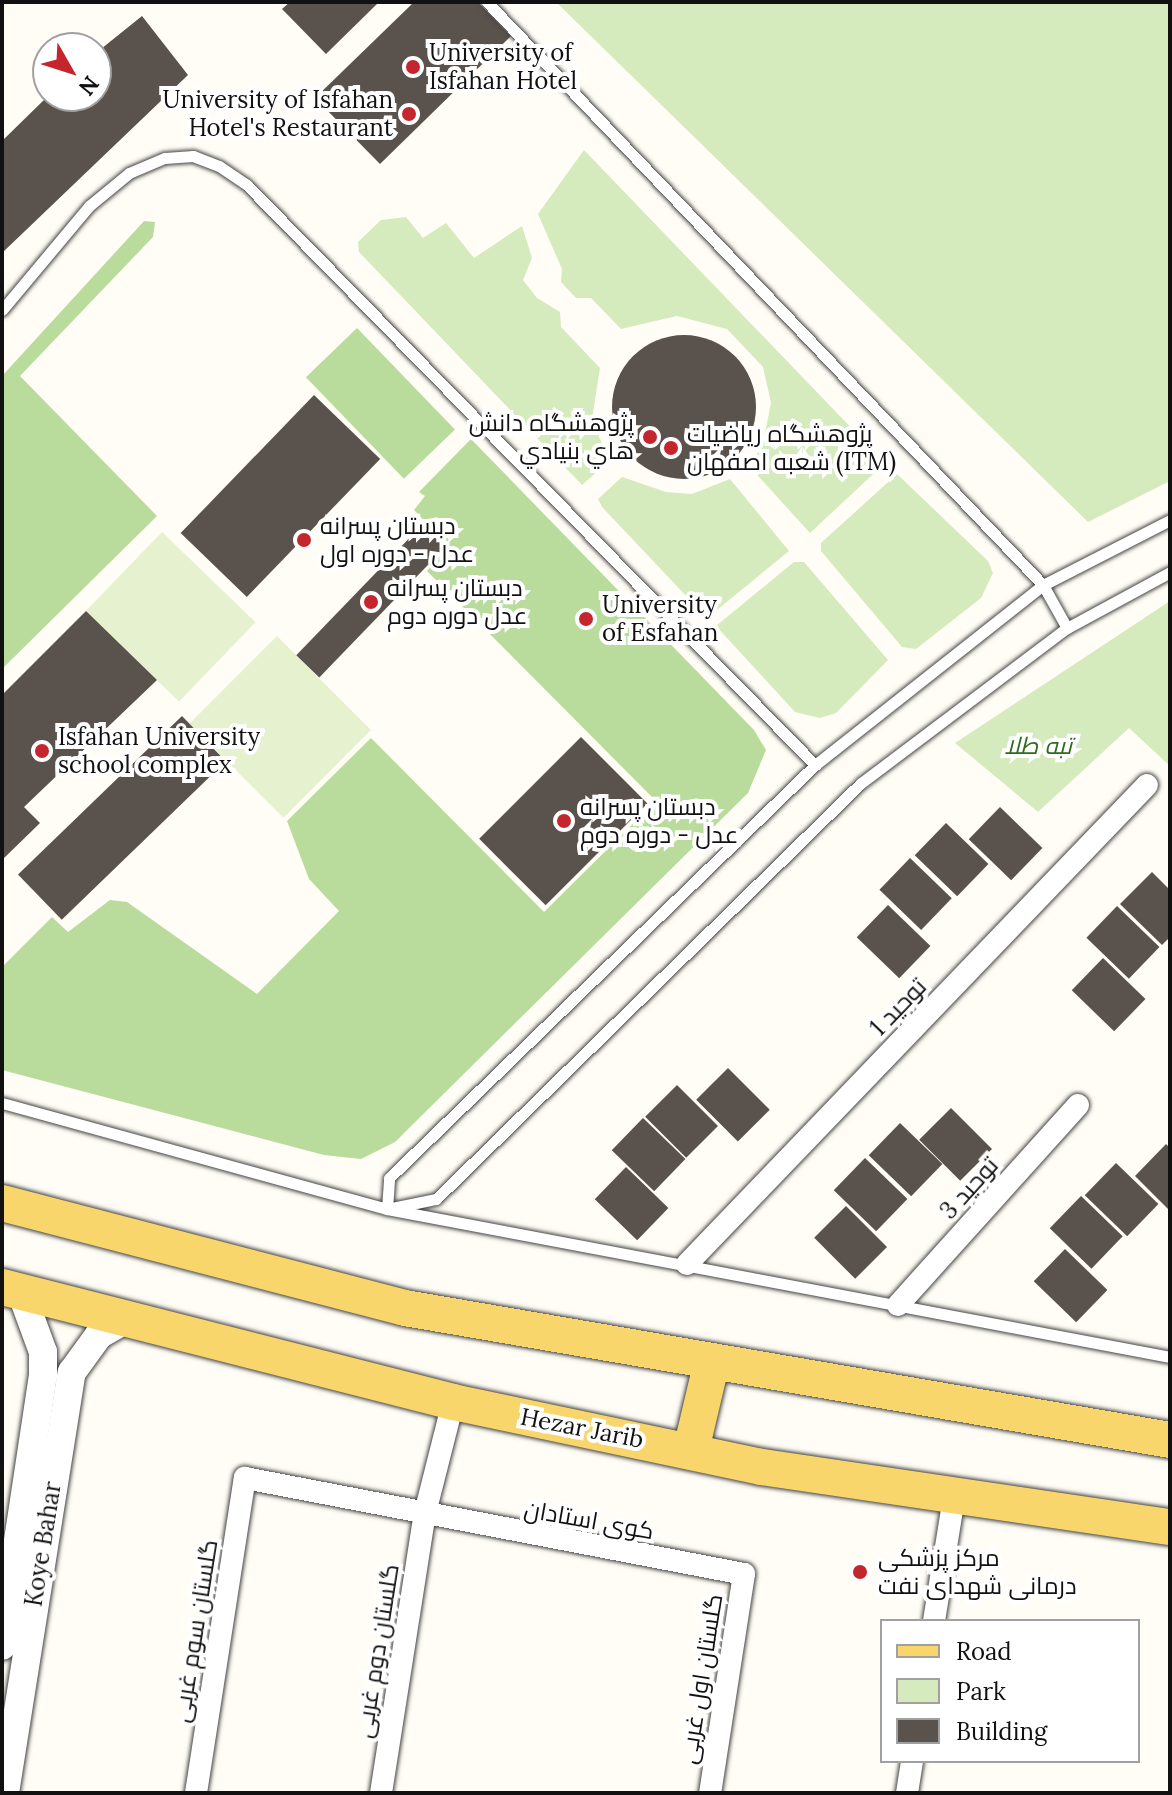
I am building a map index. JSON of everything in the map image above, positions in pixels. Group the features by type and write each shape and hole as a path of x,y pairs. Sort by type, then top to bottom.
{"main road":[{"path":"2,1203 405,1308 1170,1440"},
{"name":"Hezar Jarib","path":"12,1289 453,1402 691,1450 954,1497 1170,1527"},
{"path":"691,1450 712,1361"}],"street":[{"name":"توحید 1","path":"687,1264 1147,785"},
{"name":"توحید 3","path":"898,1305 1078,1105"},
{"name":"Koye Bahar","path":"5,1782 21,1548 43,1376 43,1352 12,1289"},
{"name":"Koye Bahar","path":"2,1646 21,1548 72,1372 99,1335 127,1319"},
{"path":"424,1517 453,1402"},
{"name":"کوی استادان","path":"245,1478 424,1517 744,1574"},
{"name":"گلستان سوم غربی","path":"196,1793 245,1478"},
{"path":"934,1619 954,1497"},
{"name":"گلستان دوم غربی","path":"381,1793 424,1517"},
{"name":"گلستان اول غربی","path":"710,1793 744,1574"},
{"path":"907,1793 912,1763"}],"lane":[{"path":"487,2 1043,585 1067,628"},
{"path":"2,310 89,206 129,173 165,158 193,156 219,166 247,185 815,765"},
{"path":"387,1209 389,1178 815,765 1043,585 1170,520"},
{"path":"387,1209 436,1199 861,783 1067,628 1170,572"},
{"path":"2,1103 387,1209 1170,1357"}],"green space":[{"path":"556,2 1170,2 1170,481 1088,522"},
{"path":"584,150 885,463 810,533 748,465 762,448 771,403 763,367 727,329 677,316 621,329 591,298 576,298 561,282 562,269 538,214"},
{"path":"406,217 423,238 446,223 474,258 522,226 532,258 523,280 537,298 560,312 561,327 600,368 592,419 609,461 582,485 359,252 358,242 381,220"},
{"path":"144,221 155,222 153,237 20,376 157,516 2,669 2,376"},
{"path":"357,328 455,429 404,479 306,377"},
{"path":"471,439 754,730 766,750 748,793 395,1142 361,1159 324,1155 2,1070 2,967 52,917 68,932 110,900 127,902 257,994 339,911 309,879 287,821 371,738 544,912 656,801 427,571 449,546 414,510 425,496 419,492"},
{"path":"897,474 988,561 993,573 981,598 916,649 902,647 821,551 821,543"},
{"path":"622,477 666,492 692,494 730,479 789,551 707,618 602,507 598,499"},
{"path":"162,532 256,622 179,701 86,611"},
{"path":"794,562 804,562 888,660 836,713 820,718 795,712 716,626"},
{"name":"تبه طلا","path":"1170,601 1170,766 1129,728 1038,812 955,743"},
{"path":"277,636 371,730 283,818 189,724"}],"building":[{"path":"290,2 379,2 326,54 282,9"},
{"name":"University of Isfahan Hotel","path":"414,2 478,2 511,36 380,164 315,98"},
{"path":"142,16 188,75 2,253 2,141 32,112 112,112 112,40"},
{"path":"684,335 711,341 735,356 750,380 756,407 750,434 735,458 711,473 684,479 657,473 633,458 618,434 612,407 618,380 633,356 657,341"},
{"name":"دبستان پسرانه عدل - دوره اول","path":"314,395 380,459 247,597 181,533"},
{"name":"دبستان پسرانه عدل دوره دوم","path":"422,525 445,547 319,677 296,655"},
{"name":"Isfahan University school complex","path":"86,611 157,680 24,807 40,823 2,860 2,695"},
{"path":"182,716 226,761 62,920 18,874"},
{"name":"دبستان پسرانه عدل - دوره دوم","path":"581,737 647,803 546,905 479,839"},
{"path":"1000,807 1042,848 1011,880 969,839"},
{"path":"946,823 988,864 957,896 915,855"},
{"path":"910,858 952,898 921,930 879,890"},
{"path":"1152,872 1170,890 1170,937 1162,945 1120,904"},
{"path":"888,905 930,946 899,978 857,937"},
{"path":"1117,906 1159,947 1129,979 1086,938"},
{"path":"1103,958 1145,999 1114,1031 1072,990"},
{"path":"728,1068 770,1110 738,1142 696,1100"},
{"path":"677,1085 718,1126 686,1158 645,1117"},
{"path":"951,1108 992,1149 960,1181 919,1140"},
{"path":"643,1118 685,1159 654,1191 612,1150"},
{"path":"900,1123 942,1164 911,1196 869,1155"},
{"path":"1166,1144 1170,1148 1170,1211 1135,1176"},
{"path":"865,1158 907,1199 876,1231 834,1190"},
{"path":"1116,1163 1158,1204 1127,1236 1085,1195"},
{"path":"626,1167 668,1208 637,1240 595,1199"},
{"path":"1081,1196 1123,1236 1091,1269 1050,1228"},
{"path":"846,1206 887,1247 855,1279 814,1238"},
{"path":"1065,1249 1107,1290 1076,1322 1034,1281"}],"place":[{"name":"University of Isfahan Hotel","path":"413,67"},
{"name":"University of Isfahan Hotel's Restaurant","path":"409,114"},
{"name":"پژوهشگاه دانش هاي بنيادي","path":"650,437"},
{"name":"پژوهشگاه رياضيات شعبه اصفهان (ITM)","path":"671,448"},
{"name":"دبستان پسرانه عدل - دوره اول","path":"304,540"},
{"name":"دبستان پسرانه عدل دوره دوم","path":"371,602"},
{"name":"University of Esfahan","path":"586,619"},
{"name":"Isfahan University school complex","path":"42,751"},
{"name":"دبستان پسرانه عدل - دوره دوم","path":"564,821"},
{"name":"مرکز پزشکی درمانی شهدای نفت","path":"860,1572"}]}
